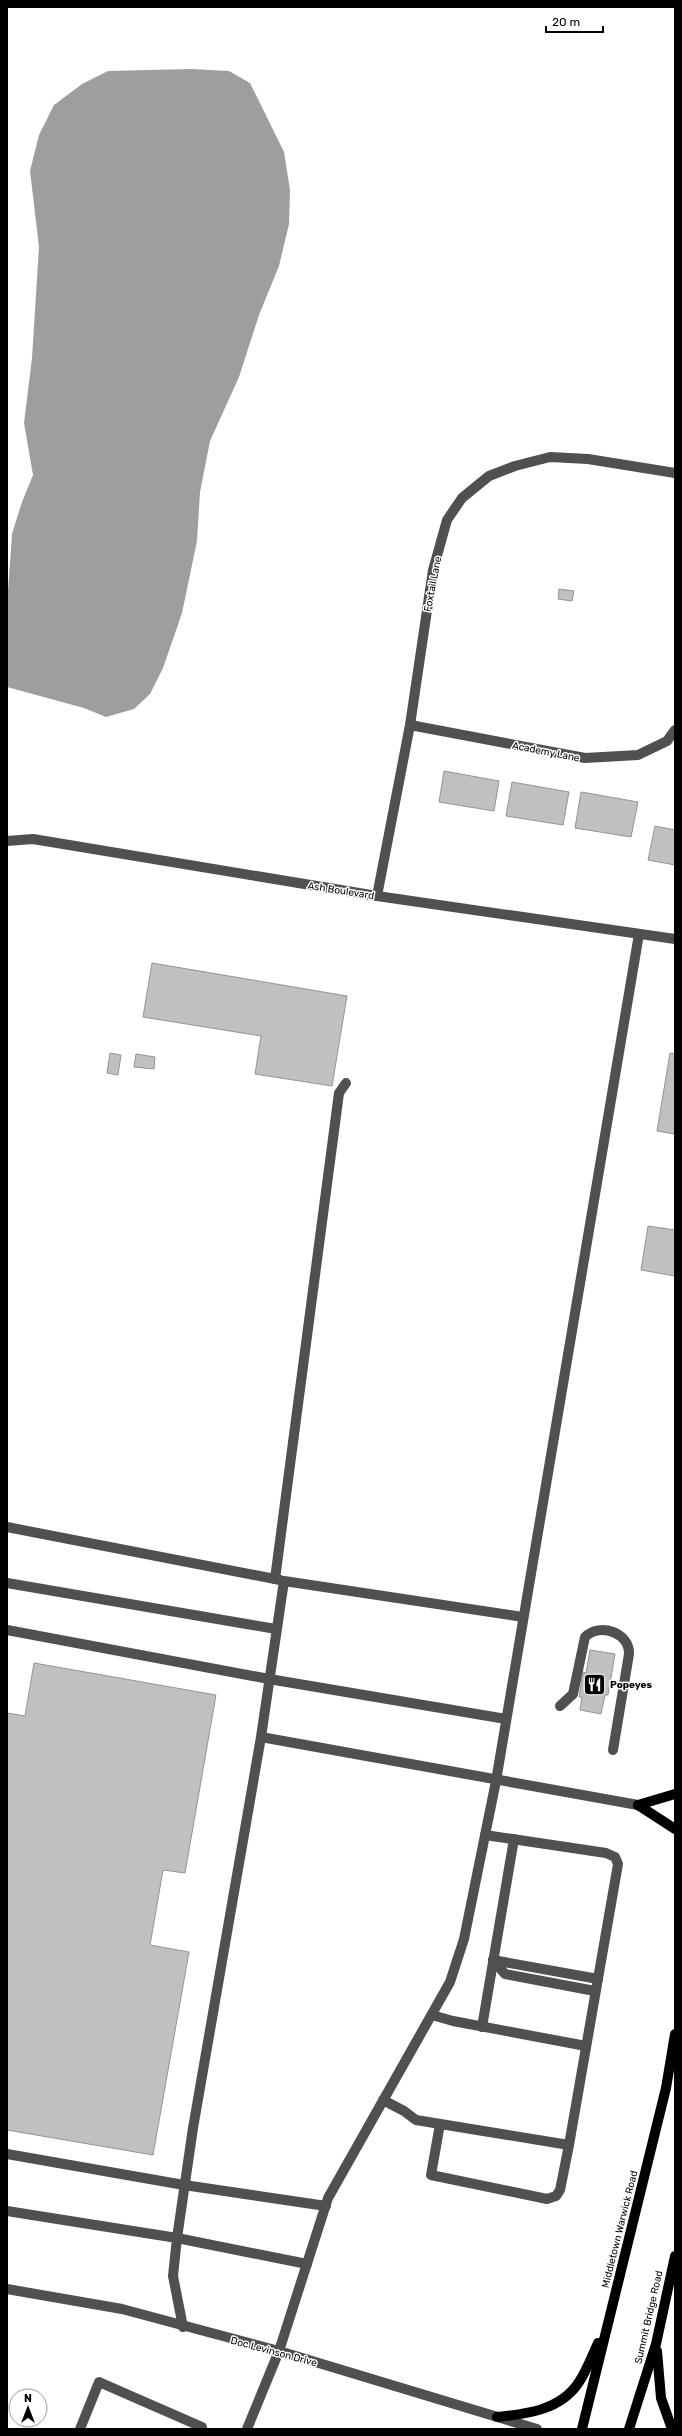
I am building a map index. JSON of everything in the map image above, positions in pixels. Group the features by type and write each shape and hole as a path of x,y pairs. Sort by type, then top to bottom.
{"main road":[{"path":"638,1805 675,1794"},
{"path":"638,1805 675,1829"},
{"name":"Middletown Warwick Road","path":"582,2429 666,2088 675,2034"},
{"name":"Summit Bridge Road","path":"629,2429 656,2344 675,2256"},
{"path":"497,2417 541,2410 571,2392 580,2381 608,2323"},
{"path":"656,2344 661,2398 672,2429"}],"street":[{"name":"Foxtail Lane","path":"377,896 410,725 433,570 447,520 462,498 489,476 515,466 550,457 588,459 675,473"},
{"name":"Academy Lane","path":"410,725 585,758 638,755 667,741 675,730"},
{"name":"Ash Boulevard","path":"7,841 33,839 377,896 675,939"},
{"path":"247,2429 279,2351 326,2206 383,2100 450,1982 464,1939 496,1781 639,934"},
{"path":"183,2326 172,2276 184,2184 261,1737 276,1629 279,1580 339,1093 346,1084"},
{"path":"7,1527 279,1580 523,1617"},
{"path":"7,1583 276,1629"},
{"path":"7,1630 269,1679 506,1719"},
{"path":"560,1706 574,1694 582,1644 586,1637 592,1632 599,1631 621,1636 628,1644 629,1654 613,1750"},
{"path":"261,1737 496,1781 638,1805"},
{"path":"440,2124 431,2175 547,2199 556,2196 560,2190 618,1864 615,1857 606,1853 485,1834"},
{"path":"482,2027 514,1839"},
{"path":"494,1960 598,1979"},
{"path":"494,1960 506,1974 595,1991"},
{"path":"432,2015 482,2027 586,2046"},
{"path":"383,2100 404,2111 416,2120 569,2145"},
{"path":"7,2154 326,2206"},
{"path":"7,2211 177,2238 307,2264"},
{"name":"Doc Levinson Drive","path":"7,2289 122,2310 279,2351 537,2429"},
{"path":"80,2429 99,2382 203,2428"}],"shaded area":[{"path":"191,69 229,71 250,83 284,152 290,190 289,224 279,266 259,315 239,377 210,441 200,492 197,541 182,613 163,668 150,694 134,709 106,717 84,708 7,687 8,591 12,534 22,502 33,475 24,423 32,358 39,247 30,171 39,135 54,105 82,84 108,71"}],"building":[{"path":"559,589 574,591 572,601 558,599"},
{"path":"444,771 499,781 494,811 439,802"},
{"path":"512,782 569,792 563,825 506,816"},
{"path":"581,792 638,802 631,837 575,828"},
{"path":"655,826 675,830 675,865 648,860"},
{"path":"152,963 347,996 332,1086 255,1074 261,1036 143,1017"},
{"path":"110,1053 121,1055 118,1075 107,1073"},
{"path":"670,1053 675,1054 675,1134 657,1131"},
{"path":"136,1054 155,1057 154,1069 134,1067"},
{"path":"648,1226 675,1230 675,1276 641,1270"},
{"name":"Popeyes","path":"590,1650 615,1654 608,1695 605,1695 601,1714 580,1710 582,1697 579,1697 583,1672 586,1673"},
{"path":"34,1663 216,1695 185,1873 163,1870 150,1945 189,1952 153,2155 7,2130 7,1713 25,1716"}],"place":[{"name":"Popeyes","path":"595,1684"}]}
